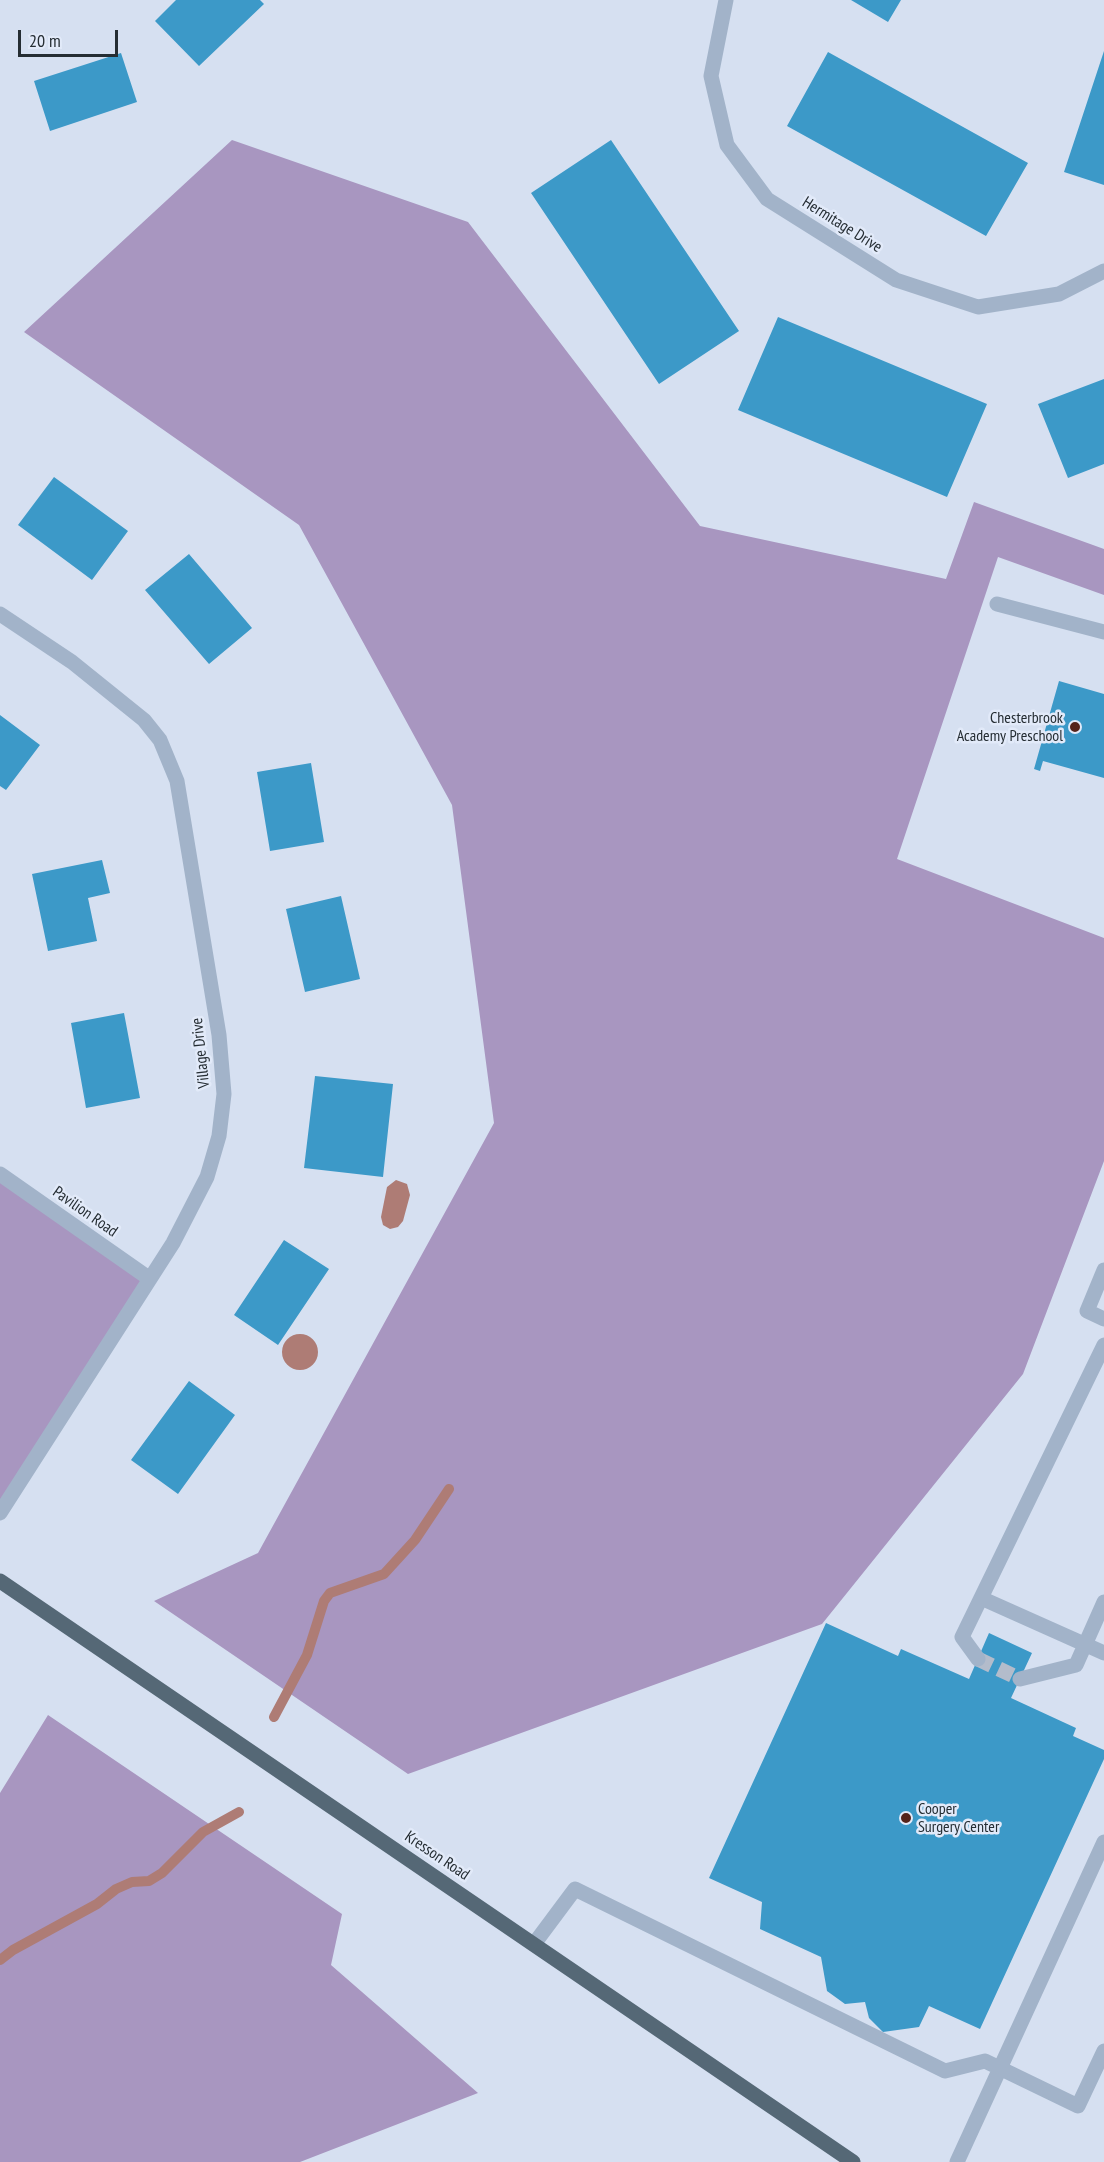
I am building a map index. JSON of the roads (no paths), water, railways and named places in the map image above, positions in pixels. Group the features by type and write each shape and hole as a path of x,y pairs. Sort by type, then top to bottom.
{"main road":[{"name":"Kresson Road","path":"0,1581 853,2162"}],"street":[{"name":"Hermitage Drive","path":"726,0 711,76 727,145 767,199 897,280 978,307 1059,294 1104,271"},
{"path":"997,604 1104,632"},
{"name":"Village Drive","path":"0,614 72,662 144,720 160,740 177,781 219,1035 224,1094 219,1136 207,1177 173,1243 0,1513"},
{"name":"Pavilion Road","path":"0,1174 150,1279"},
{"path":"1104,1270 1087,1311 1104,1319"},
{"path":"978,1659 962,1636 1104,1345"},
{"path":"981,1598 1104,1653"},
{"path":"1020,1679 1076,1665 1104,1602"},
{"path":"957,2162 1104,1842"},
{"path":"534,1944 575,1889 945,2071 985,2061 1078,2106 1104,2051"}],"waterway":[{"path":"274,1717 307,1655 324,1601 330,1593 384,1574 415,1540 449,1489"},
{"path":"0,1960 13,1950 97,1904 116,1889 132,1882 149,1881 162,1873 203,1832 239,1812"}],"tunnel":[{"path":"978,1659 1020,1679"}],"place":[{"name":"Chesterbrook Academy Preschool","path":"1075,727"},
{"name":"Cooper Surgery Center","path":"906,1818"}]}
